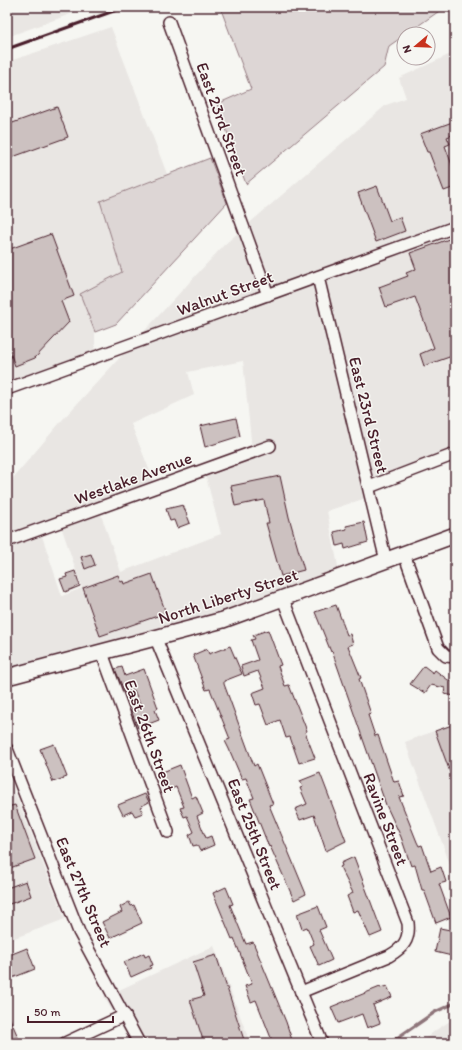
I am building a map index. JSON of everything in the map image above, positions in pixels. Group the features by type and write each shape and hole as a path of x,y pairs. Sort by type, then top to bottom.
{"street":[{"name":"East 23rd Street","path":"169,22 268,295"},
{"name":"Walnut Street","path":"7,389 455,227"},
{"name":"East 23rd Street","path":"318,277 386,561"},
{"name":"Westlake Avenue","path":"7,541 270,446"},
{"path":"369,487 455,454"},
{"name":"North Liberty Street","path":"7,677 156,639 223,620 455,535"},
{"path":"404,554 438,648 446,656 455,657"},
{"name":"Ravine Street","path":"283,599 408,923 409,932 406,942 400,950 389,956 301,992"},
{"name":"East 25th Street","path":"156,639 322,1043"},
{"name":"East 26th Street","path":"102,653 168,832"},
{"name":"East 27th Street","path":"7,749 79,932 139,1043"},
{"path":"65,1043 125,1015"}],"shaded area":[{"path":"7,7 90,7 7,37"},
{"path":"220,7 445,7 418,26 396,26 396,41 389,46 384,67 246,184 217,104 251,89"},
{"path":"111,27 167,174 100,201 122,272 80,294 95,332 95,361 7,394 7,62"},
{"path":"455,52 455,389 448,392 455,411 455,448 375,477 378,494 327,511 339,571 199,620 7,668 7,485 64,418 224,245 386,105 406,98 399,78 425,66 436,66 436,61","holes":["243,361 253,460 206,477 221,534 121,572 101,515 159,494 131,424 194,395 188,372","62,529 82,588 62,596 42,536"]},
{"path":"210,158 227,203 116,324 95,332 80,294 122,272 100,201"},
{"path":"455,723 455,878 405,742"},
{"path":"7,773 65,919 7,941"},
{"path":"214,946 250,1043 131,1043 104,997"},
{"path":"455,1018 455,1043 420,1043 436,1030"}],"building":[{"path":"57,107 68,137 7,159 7,125"},
{"path":"455,121 455,134 447,137 450,144 445,146 455,173 455,187 444,191 429,152 427,152 420,134"},
{"path":"377,186 390,221 400,217 405,231 376,242 358,193"},
{"path":"51,234 74,296 61,301 69,322 35,358 15,366 7,344 7,250"},
{"path":"449,239 455,253 455,355 424,366 420,354 434,348 415,297 386,307 379,287 408,276 406,273 416,269 410,253"},
{"path":"236,418 240,436 205,447 200,426"},
{"path":"280,476 289,517 304,570 281,576 266,523 269,523 264,500 235,506 231,486"},
{"path":"183,505 190,523 177,528 174,520 170,521 166,509"},
{"path":"364,522 368,542 345,549 344,544 337,546 334,532 347,529 346,526"},
{"path":"91,554 95,565 85,569 81,557"},
{"path":"75,571 80,586 65,592 60,579 67,577 66,574"},
{"path":"152,574 166,613 100,636 83,588 118,575 121,582 123,581 124,584"},
{"path":"336,605 347,635 350,634 353,644 348,646 361,678 359,679 371,714 368,715 375,736 378,735 394,782 399,781 404,796 399,797 417,842 419,846 422,845 431,871 441,867 446,882 439,884 451,917 436,923 424,890 422,890 415,865 411,866 401,837 386,805 332,651 331,652 315,612"},
{"path":"268,630 281,665 278,666 285,686 289,685 307,731 305,732 315,758 299,763 290,737 286,738 280,720 268,725 260,704 256,705 252,693 265,688 258,671 244,676 241,666 258,660 251,640 255,639 253,635"},
{"path":"230,646 242,674 224,681 224,684 254,766 257,764 273,804 269,805 306,894 294,900 270,846 269,847 250,799 254,798 246,778 242,779 225,741 230,739 210,689 206,690 193,655 207,649 209,654"},
{"path":"424,666 433,673 435,670 448,680 455,681 455,696 444,694 445,688 431,685 425,693 410,684"},
{"path":"122,667 125,676 144,669 158,708 155,710 159,720 138,728 131,710 141,707 134,690 125,693 115,669"},
{"path":"455,724 455,783 454,783 435,731"},
{"path":"54,744 67,777 53,782 40,749"},
{"path":"180,765 192,798 196,796 203,813 197,816 206,838 211,836 214,845 200,851 197,845 193,846 189,835 194,832 187,816 184,817 180,808 184,807 176,787 169,790 167,785 165,786 160,773"},
{"path":"320,773 346,841 326,851 314,815 300,820 295,809 307,804 300,788 303,787 300,781"},
{"path":"145,794 149,802 140,807 143,813 135,816 132,811 123,815 118,805"},
{"path":"15,805 35,859 7,869 7,807"},
{"path":"354,857 382,932 370,937 358,910 353,912 347,896 353,893 340,867 342,866 341,863"},
{"path":"26,881 31,896 7,905 7,888"},
{"path":"226,887 233,904 230,905 246,944 253,942 286,1022 293,1043 273,1043 256,1000 251,1002 245,986 252,984 234,938 232,939 213,893"},
{"path":"129,902 131,906 134,905 142,923 110,938 102,922 122,912 120,907"},
{"path":"318,906 326,927 319,930 332,960 319,966 310,946 314,944 307,927 302,929 297,914"},
{"path":"440,928 455,931 452,956 435,952"},
{"path":"27,948 35,969 7,980 7,956"},
{"path":"144,953 145,957 149,955 153,965 150,966 151,968 131,977 124,962"},
{"path":"216,955 245,1043 204,1043 190,1000 204,996 193,962"},
{"path":"387,986 392,997 373,1005 380,1023 367,1028 362,1014 338,1023 331,1007 380,987"},
{"path":"7,1012 18,1037 7,1042"}],"waterway":[{"path":"390,1043 435,1012 455,1003"}],"railway":[{"path":"7,49 125,7"}]}
